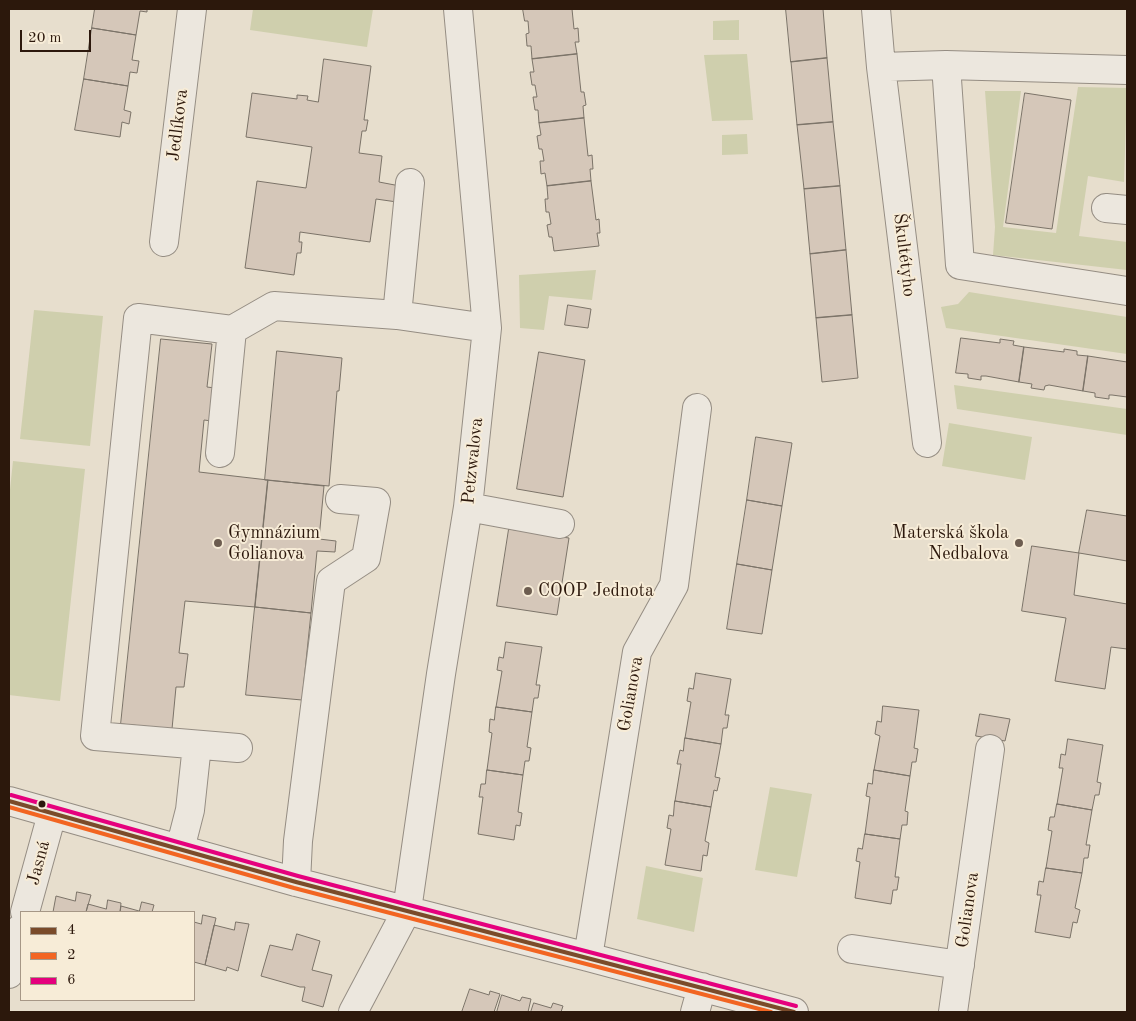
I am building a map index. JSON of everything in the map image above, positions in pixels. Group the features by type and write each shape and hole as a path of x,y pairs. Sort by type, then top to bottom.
{"street":[{"name":"Jedlíkova","path":"164,242 192,9"},
{"name":"Petzwalova","path":"353,1012 407,910 441,674 468,507 487,328 458,9"},
{"name":"Škultétyho","path":"876,9 881,67 927,443"},
{"path":"946,65 960,265 1127,291"},
{"path":"881,67 946,65 1127,70"},
{"path":"397,315 410,183"},
{"path":"238,748 95,736 138,318 232,330 274,306 397,315 487,328"},
{"path":"220,453 232,330"},
{"name":"Golianova","path":"588,957 637,652 674,585 697,408"},
{"path":"296,882 298,841 331,581 366,558 376,502 340,499"},
{"path":"468,507 560,524"},
{"path":"180,849 190,810 197,745"},
{"name":"Golianova","path":"953,1012 990,749"},
{"path":"9,801 296,882 588,957 698,1000 794,1012"},
{"name":"Jasná","path":"25,911 52,814"},
{"path":"9,974 20,932"},
{"path":"852,949 960,965"}],"green space":[{"path":"253,9 373,9 367,47 250,30"},
{"path":"739,20 739,40 713,40 713,21"},
{"path":"747,54 753,120 712,121 704,55"},
{"path":"1078,87 1127,88 1124,182 1088,176 1079,236 1127,242 1127,270 993,255 995,227 985,91 1021,91 1003,227 1056,233"},
{"path":"747,134 748,154 722,155 722,135"},
{"path":"596,270 592,300 549,296 544,330 520,328 519,275"},
{"path":"969,292 1127,317 1127,354 946,328 941,307 958,304"},
{"path":"34,310 103,316 90,446 20,439"},
{"path":"954,385 1127,409 1127,435 957,409"},
{"path":"949,423 1032,437 1025,480 942,466"},
{"path":"13,461 85,469 60,701 9,695 9,499"},
{"path":"770,787 812,794 797,877 755,870"},
{"path":"646,866 703,878 694,932 637,919"}],"building":[{"path":"95,9 147,9 147,12 140,11 136,35 92,28"},
{"path":"523,9 572,9 574,29 578,28 579,42 575,42 577,54 532,59 531,46 527,46 528,21 525,21"},
{"path":"786,9 823,9 827,58 791,62"},
{"path":"92,28 136,35 132,60 139,61 137,73 130,72 128,86 84,79"},
{"path":"577,54 581,92 584,92 586,105 583,106 584,118 539,123 538,110 535,110 533,97 537,97 535,85 532,85 530,72 534,72 532,59"},
{"path":"827,58 833,122 797,125 791,62"},
{"path":"324,59 371,66 364,120 368,120 366,131 362,131 359,153 382,156 379,182 400,186 397,202 376,199 370,242 300,232 299,242 302,242 301,253 297,253 294,275 245,268 257,181 306,188 312,147 246,137 252,93 297,99 297,95 308,96 307,100 318,102"},
{"path":"84,79 128,86 124,110 131,112 129,124 122,122 120,137 75,130"},
{"path":"1025,93 1071,100 1052,229 1006,223"},
{"path":"584,118 588,156 592,155 593,169 590,169 591,181 547,186 545,173 541,174 540,161 544,161 542,149 539,149 537,136 541,135 539,123"},
{"path":"833,122 840,186 804,189 797,125"},
{"path":"591,181 596,220 599,219 600,233 597,233 599,246 554,251 552,237 549,237 547,225 551,224 549,212 546,212 547,186"},
{"path":"840,186 846,250 810,254 804,189"},
{"path":"846,250 852,315 816,318 810,254"},
{"path":"568,305 591,309 588,328 565,325"},
{"path":"852,315 858,378 822,382 816,318"},
{"path":"961,338 1000,343 1000,339 1014,341 1013,345 1024,347 1019,382 986,376 981,376 981,380 968,378 968,374 956,373"},
{"path":"161,339 212,344 207,387 215,388 212,421 204,420 199,472 268,480 255,607 185,601 179,653 188,654 184,687 176,687 172,729 121,724"},
{"path":"1024,347 1064,352 1064,349 1077,351 1077,355 1088,356 1083,391 1049,385 1045,386 1044,390 1031,388 1032,384 1019,382"},
{"path":"277,351 342,358 339,391 337,391 329,486 265,480"},
{"path":"539,352 585,360 563,497 517,489"},
{"path":"1088,356 1127,362 1127,397 1109,395 1109,399 1095,397 1095,393 1083,391"},
{"path":"756,437 792,443 782,506 747,500"},
{"path":"268,480 324,486 319,539 336,541 335,552 317,551 311,613 255,607"},
{"path":"747,500 782,506 772,570 737,564"},
{"path":"1087,510 1127,516 1127,561 1079,553"},
{"path":"509,529 569,538 557,615 497,606"},
{"path":"1032,546 1079,553 1074,595 1127,604 1127,649 1111,647 1105,689 1055,681 1066,618 1022,611"},
{"path":"737,564 772,570 762,634 727,629"},
{"path":"255,607 311,613 302,700 246,695"},
{"path":"506,642 542,647 536,685 540,685 538,698 534,698 532,712 496,707 502,671 497,670 499,657 503,658"},
{"path":"696,673 731,679 725,715 729,715 727,728 723,728 721,744 685,738 691,702 687,701 689,688 693,689"},
{"path":"883,706 919,710 914,748 918,749 916,762 912,762 910,776 874,770 880,736 875,734 877,721 881,722"},
{"path":"496,707 532,712 527,747 531,748 529,761 525,761 523,775 487,770 492,733 489,732 490,719 494,720"},
{"path":"980,714 1010,719 1005,741 976,736"},
{"path":"685,738 721,744 715,777 720,778 717,791 714,790 711,807 675,801 681,764 677,764 680,750 683,751"},
{"path":"1068,739 1103,745 1097,782 1101,783 1099,795 1095,795 1092,810 1057,804 1063,768 1059,768 1061,754 1065,755"},
{"path":"487,770 523,775 518,812 522,813 520,826 516,825 514,840 478,834 483,797 479,797 481,784 485,784"},
{"path":"874,770 910,776 905,811 908,812 907,825 902,825 900,839 865,834 870,797 866,796 868,783 872,784"},
{"path":"675,801 711,807 705,841 709,843 707,856 703,855 701,871 665,865 671,829 667,828 669,815 673,816"},
{"path":"1057,804 1092,810 1086,845 1090,845 1088,858 1084,858 1082,873 1046,868 1052,831 1048,830 1050,817 1054,817"},
{"path":"865,834 900,839 895,877 899,877 897,890 893,890 891,904 855,898 860,862 856,861 858,848 862,849"},
{"path":"1046,868 1082,873 1075,908 1080,910 1077,923 1073,922 1070,938 1035,932 1041,895 1037,895 1039,881 1043,882"},
{"path":"77,892 91,895 86,911 53,911 56,896 75,901"},
{"path":"108,900 121,903 120,911 86,911 88,904 106,909"},
{"path":"142,902 154,905 152,911 139,911"},
{"path":"121,906 139,911 120,911"},
{"path":"203,915 216,918 205,965 195,962 195,922 201,924"},
{"path":"236,922 249,924 238,971 227,967 226,971 205,965 214,925 234,930"},
{"path":"297,934 320,941 312,970 332,975 323,1007 302,1001 305,987 261,976 270,945 292,950"},
{"path":"470,989 489,995 490,991 500,994 494,1012 462,1012"},
{"path":"502,995 520,1001 522,997 531,999 528,1012 497,1012"},
{"path":"534,1003 551,1008 553,1003 563,1006 561,1012 531,1012"}],"transit line":[{"name":"6","path":"11,795 298,876 796,1006"},
{"name":"4","path":"9,801 296,882 794,1012"},
{"name":"2","path":"9,807 294,888 771,1012"}],"place":[{"name":"Gymnázium Golianova","path":"218,543"},
{"name":"Materská škola Nedbalova","path":"1019,543"},
{"name":"COOP Jednota","path":"528,591"}]}
